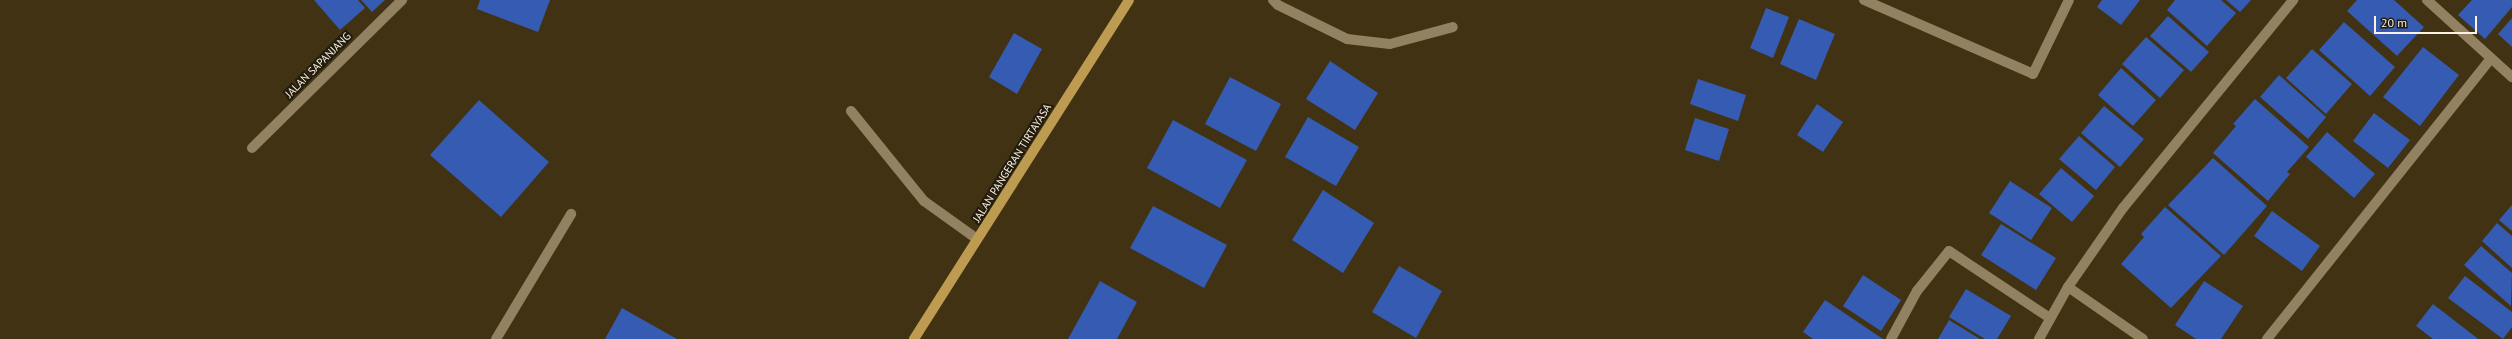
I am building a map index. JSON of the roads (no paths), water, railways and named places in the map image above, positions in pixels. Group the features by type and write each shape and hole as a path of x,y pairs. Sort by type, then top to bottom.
{"main road":[{"name":"JALAN PANGERAN TIRTAYASA","path":"914,339 1129,0"}],"street":[{"name":"JALAN SAPANJANG","path":"252,148 402,0"},
{"path":"1273,0 1278,5 1348,39 1390,44 1453,27"},
{"path":"1864,0 2033,74 2069,0"},
{"path":"2039,339 2068,287 2123,208 2293,0"},
{"path":"2427,0 2512,77"},
{"path":"2267,339 2491,58"},
{"path":"851,111 924,201 977,239"},
{"path":"496,339 571,214"},
{"path":"1891,339 1917,291 1949,251 2050,318"},
{"path":"2068,287 2143,339"}]}
